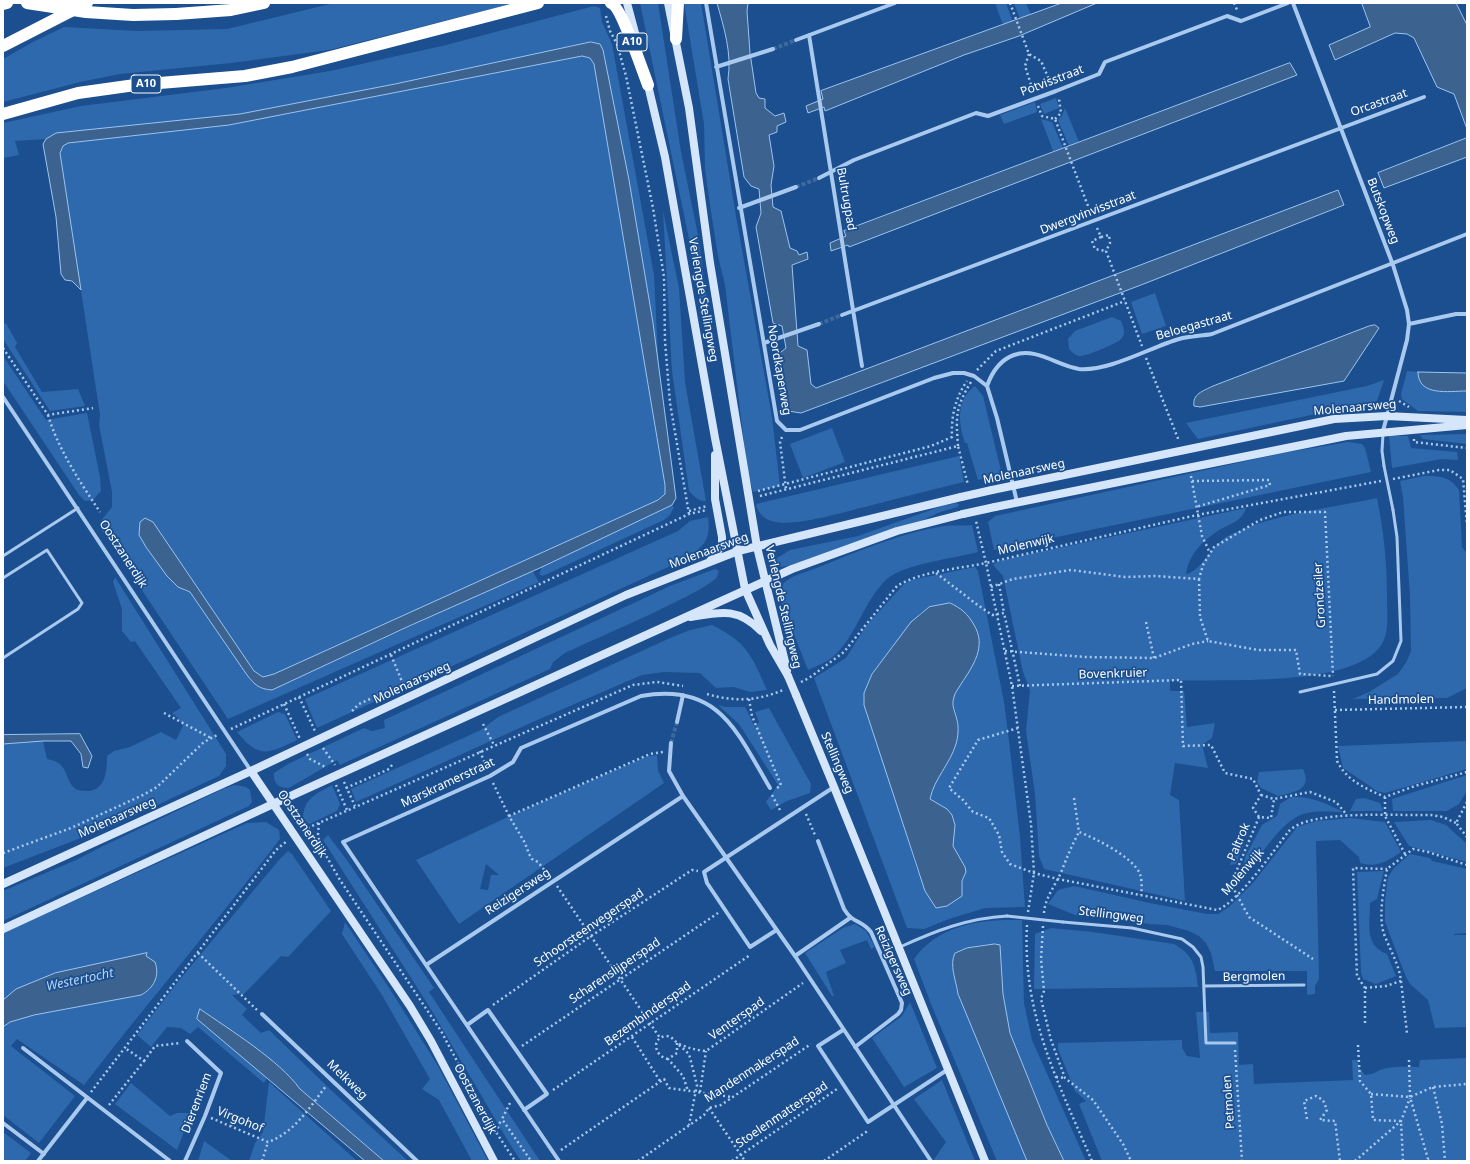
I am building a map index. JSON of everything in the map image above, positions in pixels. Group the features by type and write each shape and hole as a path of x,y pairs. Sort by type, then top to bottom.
{"highway":[{"path":"3,4 7,3"},
{"path":"27,3 86,12 133,15 231,10 264,3"},
{"path":"3,46 87,3"},
{"name":"A10","path":"3,114 78,93 135,85 239,76 292,67 538,3"},
{"path":"676,39 678,3"},
{"name":"A10","path":"608,7 614,4 621,15 648,85"}],"main road":[{"name":"Verlengde Stellingweg","path":"627,3 665,157 715,438 745,589 766,636 788,676"},
{"name":"Verlengde Stellingweg","path":"668,3 689,108 710,263 757,547 788,676"},
{"name":"Molenaarsweg","path":"5,882 319,740 626,595 738,551 992,490 1321,421 1387,416 1467,420"},
{"path":"3,929 745,589 792,568 863,542 929,522 1017,502 1346,436 1383,431 1467,425"},
{"path":"709,562 718,551 722,537 715,499 715,438"},
{"path":"680,619 729,612 752,621 766,636"},
{"name":"Stellingweg","path":"788,676 900,947 985,1161"},
{"name":"Oostzanerdijk","path":"251,771 295,834 413,1012 431,1042 494,1161"}],"street":[{"name":"Noordkaperweg","path":"706,3 739,208 764,343 775,415 781,426 786,430 800,430 934,378 953,373 973,376"},
{"path":"796,40 895,3"},
{"name":"Potvisstraat","path":"819,178 854,160 976,113 988,116 1099,74 1105,62 1227,16 1241,20 1288,3"},
{"name":"Butskopweg","path":"1293,3 1403,295 1409,324 1407,340 1383,431"},
{"name":"Bultrugpad","path":"809,35 862,366"},
{"path":"716,67 773,49"},
{"name":"Orcastraat","path":"1341,128 1424,97"},
{"name":"Dwergvinvisstraat","path":"842,315 1341,128"},
{"path":"739,208 796,186"},
{"name":"Beloegastraat","path":"987,386 991,373 999,365 1014,355 1026,353 1080,369 1107,365 1181,339 1212,334 1392,265 1467,234"},
{"path":"1409,324 1456,314 1467,314"},
{"path":"764,343 819,324"},
{"path":"973,376 987,386 997,418 1017,502"},
{"name":"Oostzanerdijk","path":"3,397 251,771"},
{"name":"Marskramerstraat","path":"426,965 343,842 490,776 513,762 521,748 641,696 658,693 682,695 708,703 725,717 736,731 770,788"},
{"path":"676,722 682,695"},
{"path":"671,743 669,752 669,771 682,796 775,930 795,956 808,979 932,1161"},
{"path":"775,930 750,947 707,883 704,872 724,857 834,786"},
{"name":"Reizigersweg","path":"426,965 682,796"},
{"path":"795,956 850,918 844,909 818,841"},
{"name":"Reizigersweg","path":"850,918 866,926 871,932 902,1003 901,1010 898,1014 854,1047"},
{"path":"426,965 513,1096 559,1161"},
{"path":"467,1025 488,1010 547,1094 524,1110"},
{"name":"Melkweg","path":"262,1014 417,1161"},
{"name":"Mandenmakerspad","path":"843,1030 818,1046 868,1122"},
{"name":"Dierenriem","path":"185,1161 205,1116 221,1074 187,1042"},
{"path":"23,1048 170,1161"},
{"path":"868,1122 948,1070"},
{"path":"38,1161 87,1098"},
{"path":"3,1123 44,1154"}],"lane":[{"path":"1300,692 1377,674 1393,661 1401,641 1397,537 1382,451 1383,431"},
{"path":"3,556 78,508"},
{"path":"3,578 47,550 82,603 78,609 3,658"},
{"name":"Stellingweg","path":"900,947 936,930 972,919 1007,916 1132,928 1182,939 1193,947 1201,957 1204,986 1206,1043 1234,1043"},
{"name":"Bergmolen","path":"1204,986 1304,985"}],"path":[{"path":"1010,3 1029,54 1041,61 1050,84 1056,91 1061,103 1061,113 1055,119"},
{"path":"608,7 610,30 617,44 626,76 653,208 664,277 665,340 670,403 689,513"},
{"path":"1060,132 1074,169"},
{"path":"1101,237 1092,241 1095,249 1106,251"},
{"path":"1109,261 1183,451"},
{"path":"758,491 931,446 952,437 951,419 960,391 996,351 1125,301"},
{"path":"3,348 48,415 60,445 85,490 100,512"},
{"path":"968,488 958,446 956,417 961,398 973,376"},
{"path":"48,415 93,408"},
{"path":"786,430 780,442 786,489"},
{"path":"760,496 958,446"},
{"path":"1189,467 1202,536 1210,553 1203,565 1199,579 1200,617 1208,640"},
{"path":"1398,478 1440,470 1450,470 1463,479"},
{"path":"1463,479 1467,476"},
{"path":"1463,479 1467,525"},
{"path":"1192,481 1269,480 1270,485 1196,507"},
{"name":"Molenwijk","path":"1028,908 1034,873 1031,824 1012,686 986,563 1197,515 1378,482"},
{"path":"3,852 71,828 143,795 157,787 211,738 225,731 391,655 689,513 709,505"},
{"path":"689,513 710,509"},
{"name":"Grondzeiler","path":"1210,553 1214,547 1260,520 1283,512 1326,512 1337,761 1342,770 1358,785 1385,797"},
{"path":"809,678 844,652 897,586 906,580 986,563 975,518"},
{"path":"991,587 1013,579 1071,570 1125,578 1155,576 1199,579"},
{"path":"936,573 992,615 1004,613"},
{"path":"1000,584 1004,613 1014,652 1020,686"},
{"path":"1146,622 1154,658"},
{"path":"1004,651 1086,657 1154,658 1192,644 1208,640 1258,650 1296,650 1300,674 1333,676"},
{"path":"391,655 404,684"},
{"path":"359,704 443,666"},
{"name":"Bovenkruier","path":"1012,686 1181,680 1183,746 1211,745 1226,773 1253,779 1261,795"},
{"path":"300,697 336,776 347,810"},
{"path":"749,700 752,716 782,785 771,793 784,818"},
{"path":"87,1098 276,850 295,834 355,806 346,788 336,776 327,768 310,759 284,704"},
{"name":"Handmolen","path":"1335,710 1467,707"},
{"path":"164,713 211,738"},
{"path":"483,724 494,745"},
{"path":"1018,728 978,740 949,788 963,800 973,812 989,818 999,835 1002,852 1010,864 1034,873"},
{"path":"480,751 509,816 526,843 532,859 538,862 553,881 651,1024 660,1038 656,1045 656,1052 661,1057 668,1059 683,1076 688,1091"},
{"path":"509,816 650,754 669,752"},
{"path":"346,788 389,769 392,765"},
{"path":"1405,854 1386,816 1385,797 1415,786 1467,772"},
{"path":"1261,795 1274,799 1310,792 1336,802 1347,815"},
{"name":"Paltrok","path":"1259,817 1253,808 1261,795"},
{"path":"1044,916 1044,902 1058,879 1066,856 1079,832 1074,798"},
{"name":"Paltrok","path":"1259,817 1270,818 1274,799"},
{"path":"1467,802 1456,824 1467,837"},
{"path":"803,806 818,841"},
{"name":"Molenwijk","path":"1034,873 1217,910 1223,908 1238,895 1294,825 1312,819 1347,815 1432,815 1443,817 1456,824"},
{"name":"Paltrok","path":"1238,895 1231,884 1259,817"},
{"path":"1079,832 1096,838 1130,861 1140,873 1142,885 1141,895"},
{"path":"1365,1023 1365,988 1357,976 1353,868 1387,868 1413,849 1428,852 1467,865"},
{"path":"1387,868 1382,898 1384,932 1400,971 1407,1033"},
{"name":"Schoorsteenvegerspad","path":"488,1010 591,936 692,870 704,872"},
{"path":"1238,895 1249,917 1313,959"},
{"name":"Scharenslijperspad","path":"516,1050 725,908"},
{"path":"1043,924 1041,960 1044,991 1041,1000 1051,1040 1065,1078"},
{"path":"1027,928 1025,952 1029,984 1038,1029 1092,1161"},
{"name":"Bezembinderspad","path":"547,1094 754,952 750,947"},
{"path":"198,953 262,1014"},
{"name":"Venterspad","path":"660,1038 667,1036 672,1037 677,1043 695,1050 706,1051 808,979"},
{"path":"1365,988 1386,986 1401,981"},
{"path":"632,1037 660,1081"},
{"path":"105,1111 155,1046 187,1042"},
{"path":"668,1059 677,1053 677,1043"},
{"path":"677,1043 689,1054 697,1085 689,1126"},
{"name":"Mandenmakerspad","path":"638,1161 704,1115 709,1108 721,1105 813,1043 818,1046"},
{"name":"Petmolen","path":"1234,1043 1242,1161"},
{"path":"1358,1045 1360,1081 1371,1094 1373,1120 1401,1121"},
{"path":"125,1048 144,1061"},
{"path":"700,1092 706,1051"},
{"path":"1409,1060 1410,1097 1428,1159 1426,1161"},
{"path":"1056,1076 1065,1078 1093,1100 1123,1144 1131,1161"},
{"name":"Virgohof","path":"205,1116 268,1142 275,1139 298,1122 331,1079"},
{"path":"554,1154 664,1079 669,1088 732,1097"},
{"path":"1371,1094 1410,1097 1434,1086 1467,1084"},
{"name":"Stoelenmatterspad","path":"732,1161 843,1085"},
{"path":"1434,1086 1442,1124 1445,1161"},
{"path":"496,1133 513,1096"},
{"path":"1307,1119 1304,1101 1316,1096 1323,1100 1326,1110 1320,1120 1334,1121 1340,1161"},
{"path":"1404,1161 1401,1121 1410,1097"},
{"path":"709,1108 745,1161"},
{"path":"502,1119 531,1161"},
{"path":"1355,1161 1401,1121"},
{"path":"231,1126 232,1122"},
{"path":"824,1161 872,1128 868,1122"},
{"name":"Virgohof","path":"262,1161 268,1142"}],"shaded area":[{"path":"334,3 515,3 329,50 231,63 120,74 80,82 3,102 3,59 64,27 137,31 227,29"},
{"path":"640,3 658,3 681,152 698,235 713,343 701,306 689,239"},
{"path":"684,3 701,3 736,216 772,417 780,486 753,492 747,468 725,285 718,256 705,169 704,124"},
{"path":"995,3 1006,3 1013,22 1003,25"},
{"path":"1014,3 1026,3 1031,15 1020,19"},
{"path":"594,6 600,8 602,22 612,44 654,275 659,374 634,212 603,50 600,44 591,42 395,84 240,114 57,133 46,139 15,141 19,155 3,158 3,123 81,106 226,88 330,71 446,45"},
{"path":"582,56 590,58 594,64 665,485 665,494 658,500 274,674 263,677 254,671 153,522 145,518 140,522 139,535 185,591 190,592 247,675 272,690 532,570 539,582 228,719 101,529 100,522 112,507 112,492 99,425 100,415 60,153 63,146 68,143 229,125"},
{"path":"1056,98 1059,108 1044,114 1040,104"},
{"path":"1035,102 1037,112 1004,124 1000,115"},
{"path":"1065,108 1079,142 1069,146 1058,120 1062,116"},
{"path":"1041,119 1052,122 1063,148 1053,151"},
{"path":"663,211 679,288 685,382 706,501 699,500 689,491 672,371"},
{"path":"1155,293 1166,326 1142,334 1131,302"},
{"path":"1112,317 1121,321 1123,325 1124,334 1120,340 1102,349 1082,356 1076,355 1069,349 1068,339 1075,331"},
{"path":"6,323 17,343 15,347 42,392 78,389 85,406 50,411 3,339 3,325"},
{"path":"3,356 46,420 87,413 100,477 101,491 93,500 85,501 79,495 3,381"},
{"path":"1407,371 1418,372 1419,380 1423,386 1429,389 1444,392 1467,391 1467,412 1418,411 1402,399 1401,394"},
{"path":"1384,380 1377,401 1198,439 1186,423 1367,386"},
{"path":"975,386 983,396 1002,475 978,480 967,443 965,443 960,419 960,412 964,398"},
{"path":"832,428 845,462 803,478 790,444"},
{"path":"1467,434 1467,444 1423,439 1420,435"},
{"path":"1389,436 1408,436 1411,448 1457,452 1458,460 1442,459 1392,468"},
{"path":"1348,442 1362,444 1365,448 1371,472 994,550 988,522 995,516 1283,453"},
{"path":"959,456 964,482 844,512 805,521 781,523 766,519 759,512 756,504"},
{"path":"1424,476 1448,479 1456,485 1459,490 1462,547 1467,554 1467,688 1447,698 1353,699 1369,692 1398,674 1407,661 1411,651 1410,596 1403,497 1400,481"},
{"path":"1377,498 1382,523 1386,560 1387,625 1384,640 1370,656 1348,667 1319,674 1252,680 1170,681 1170,691 1184,691 1187,727 1215,723 1212,738 1202,745 1208,768 1175,763 1170,795 1179,800 1185,901 1044,869 1039,856 1035,794 1026,731 1030,690 1023,672 1003,576 993,565 998,561 1246,508 1239,519 1221,529 1203,542 1190,560 1186,574 1197,568 1223,539 1247,528 1265,521 1302,512"},
{"path":"956,503 959,504 958,507 940,512 919,522 791,565 782,567 773,564 774,560 790,550 858,536 942,506"},
{"path":"672,505 674,507 670,515 664,520 543,576 539,574 542,567"},
{"path":"708,517 708,533 703,545 693,554 679,562 317,728 305,699 678,531 690,521"},
{"path":"972,525 978,552 917,565 905,569 887,579 872,597 850,637 843,646 829,660 808,670 780,599 781,588 786,581 790,578 865,549 912,533 944,526"},
{"path":"975,567 978,571 1004,702 1020,837 1025,907 985,908 949,919 924,929 907,928 814,678 846,658 866,626 904,584 911,580","holes":["941,604 976,659 954,694 952,706 958,721 956,743 951,757 932,788 930,800 945,808 952,816 955,825 953,846 964,867 965,875 963,880 957,885 931,899 916,867 864,693 872,674 920,613 929,607"]},
{"path":"715,569 719,571 717,577 709,584 621,628 565,653 553,662 550,669 340,765 337,760 289,788 282,787 276,783 274,773 288,764 364,728 372,731 385,728 384,720 670,586"},
{"path":"115,577 226,754 226,766 219,776 117,824 3,868 3,744 43,741 47,759 60,764 66,772 69,781 76,789 81,791 89,791 99,787 102,783 106,773 107,756 114,751 130,747 161,732 176,740 183,726 178,718 172,713 181,708 135,641 131,642 122,631 122,609 113,582"},
{"path":"712,625 724,631 741,644 747,651 767,690 750,692 734,687 716,688 700,673 664,672 642,675 535,721 356,802 351,789 481,730 498,717 670,638 690,630"},
{"path":"718,705 725,707 745,707 755,727 759,722 755,712 769,708 811,784 810,793 787,801 771,810 766,802 778,785 739,724"},
{"path":"278,712 285,714 297,740 271,751 264,751 252,747 237,732"},
{"path":"1467,741 1467,769 1385,793 1377,791 1343,768 1338,746"},
{"path":"657,755 658,771 664,783 459,924 416,860 512,815 645,757","holes":["486,864 499,875 491,875 488,890 480,889"]},
{"path":"1303,769 1306,782 1304,786 1290,793 1278,796 1261,788 1257,782 1259,772"},
{"path":"1467,775 1467,791 1459,804 1447,811 1393,811 1392,799"},
{"path":"235,785 246,787 250,790 252,802 249,806 3,921 3,891 76,860 223,789"},
{"path":"332,785 340,804 337,811 309,824 303,818 308,801"},
{"path":"1291,797 1318,801 1343,812 1313,812 1303,814 1294,819 1268,844 1240,884 1238,882 1246,855 1262,825 1277,816 1280,804"},
{"path":"1364,798 1380,803 1383,811 1350,811 1356,799"},
{"path":"1350,818 1385,822 1401,852 1382,863 1371,865 1360,863 1359,857 1340,840 1316,841 1319,979 1315,986 1315,994 1307,995 1307,971 1215,971 1211,953 1206,943 1199,936 1189,931 1167,925 1148,924 1116,918 1075,915 1048,904 1058,890 1074,886 1150,903 1207,914 1218,914 1229,907 1253,883 1297,827 1316,821"},
{"path":"1431,820 1446,825 1467,844 1467,862 1409,846 1394,822"},
{"path":"266,822 279,830 280,839 84,1085 17,1039 11,1046 75,1096 39,1143 3,1115 3,1027 10,1022 34,1015 141,995 155,962 146,956 3,1000 3,933 247,823"},
{"path":"328,835 349,863 434,988 429,992 540,1161 521,1161 429,1006 323,840"},
{"path":"1240,835 1245,841 1236,864 1230,865"},
{"path":"288,851 292,854 331,911 288,957 281,956 244,994 232,995 247,1009 242,1015 261,1033 269,1030 408,1161 384,1161 300,1089 281,1068 246,1041 210,1017 267,1078 264,1083 198,1027 190,1034 181,1028 167,1027 151,1047 137,1035 177,983 278,861"},
{"path":"1410,854 1430,858 1432,861 1467,869 1467,933 1454,935 1467,935 1467,1027 1435,1028 1428,1000 1410,984 1406,977 1385,922 1385,901 1388,877 1394,868"},
{"path":"1384,871 1377,899 1370,903 1369,926 1375,945 1387,954 1396,976 1376,984 1363,979 1361,972 1357,872"},
{"path":"1022,920 1024,1003 1032,1040 1086,1161 1064,1161 1047,1125 1010,1033 1003,994 1000,945 983,945 955,952 954,970 958,994 1027,1161 997,1161 931,1004 914,959 924,947 948,931 976,923"},
{"path":"345,922 393,994 438,1066 488,1161 472,1161 439,1100 422,1089 430,1079 382,995 342,934"},
{"path":"855,924 866,931 875,947 871,949 867,940 840,950 846,963 826,972 834,996 832,996 805,953 843,928"},
{"path":"1051,928 1093,932 1174,944 1185,952 1195,967 1198,987 1034,989 1035,934"},
{"path":"910,1002 937,1068 904,1087 872,1038 902,1016"},
{"path":"1196,1012 1209,1012 1210,1033 1238,1032 1239,1065 1253,1064 1254,1084 1353,1080 1352,1060 1357,1060 1359,1067 1365,1075 1388,1068 1419,1067 1420,1060 1467,1058 1467,1161 1102,1161 1079,1104 1086,1101 1075,1091 1058,1049 1058,1043 1182,1040 1182,1048 1187,1056 1200,1058"},
{"path":"942,1080 975,1161 933,1161 946,1142 914,1099"},
{"path":"269,1082 357,1161 249,1161 255,1143 263,1132"},
{"path":"131,1083 170,1116 177,1113 191,1113 177,1150 115,1104"},
{"path":"3,1132 31,1153 25,1161 3,1161"},
{"path":"204,1141 232,1161 198,1161"}],"water":[{"path":"717,3 748,3 747,11 750,53 756,93 759,98 765,99 765,108 775,116 784,113 786,122 777,126 777,132 769,135 774,166 771,185 773,207 781,211 790,248 797,251 799,255 807,252 808,259 792,265 798,346 807,350 811,384 816,388 1338,190 1344,205 1141,285 801,413 788,411 783,406 776,356 786,348 782,326 773,323 756,227 761,213 759,189 751,186 744,177 728,79 728,50 725,31"},
{"path":"1062,3 1097,3 1019,36 964,55 825,111 824,107 808,113 806,106 823,99 821,91"},
{"path":"1362,3 1456,3 1467,25 1467,129 1454,94 1437,87 1414,38 1407,34 1395,33 1335,60 1329,45 1370,27"},
{"path":"591,42 600,44 603,50 629,180 653,323 676,498 672,505 542,567 407,627 272,690 260,687 247,675 190,592 178,587 167,576 146,547 139,535 140,522 145,518 153,522 254,671 263,677 274,674 658,500 665,494 665,485 594,64 590,58 582,56 229,125 68,143 63,146 60,153 81,290 72,281 65,280 61,274 56,217 43,144 46,139 56,133 240,114 395,84"},
{"path":"1290,63 1297,75 849,247 848,245 831,251 830,243 846,236 844,231"},
{"path":"1467,138 1467,157 1384,188 1378,173"},
{"path":"1375,325 1379,328 1344,381 1200,407 1194,406 1196,396 1202,391 1213,386"},
{"path":"1418,372 1467,373 1467,391 1444,392 1429,389 1423,386 1419,380"},
{"path":"950,603 961,609 974,625 978,633 979,648 974,663 956,692 953,700 958,726 956,744 935,785 930,799 947,809 952,815 955,825 953,846 965,867 966,872 962,881 962,896 947,906 936,908 925,891 864,705 864,693 872,674 911,622 929,607"},
{"path":"80,734 92,756 88,768 83,767 81,754 71,741 43,741 3,744 3,735"},
{"path":"995,944 1000,945 1003,994 1010,1033 1047,1125 1064,1161 1027,1161 958,994 953,968 953,958 955,953 967,948"},
{"name":"Westertocht","path":"147,953 146,956 155,962 157,972 155,981 146,992 141,995 34,1015 10,1022 3,1027 3,1000 16,989 55,973"},
{"path":"200,1009 267,1056 291,1078 300,1089 384,1161 365,1161 197,1019"}],"tunnel":[{"path":"773,49 796,40"},
{"path":"796,187 819,178"},
{"path":"819,324 842,315"},
{"path":"671,743 677,722"}]}
